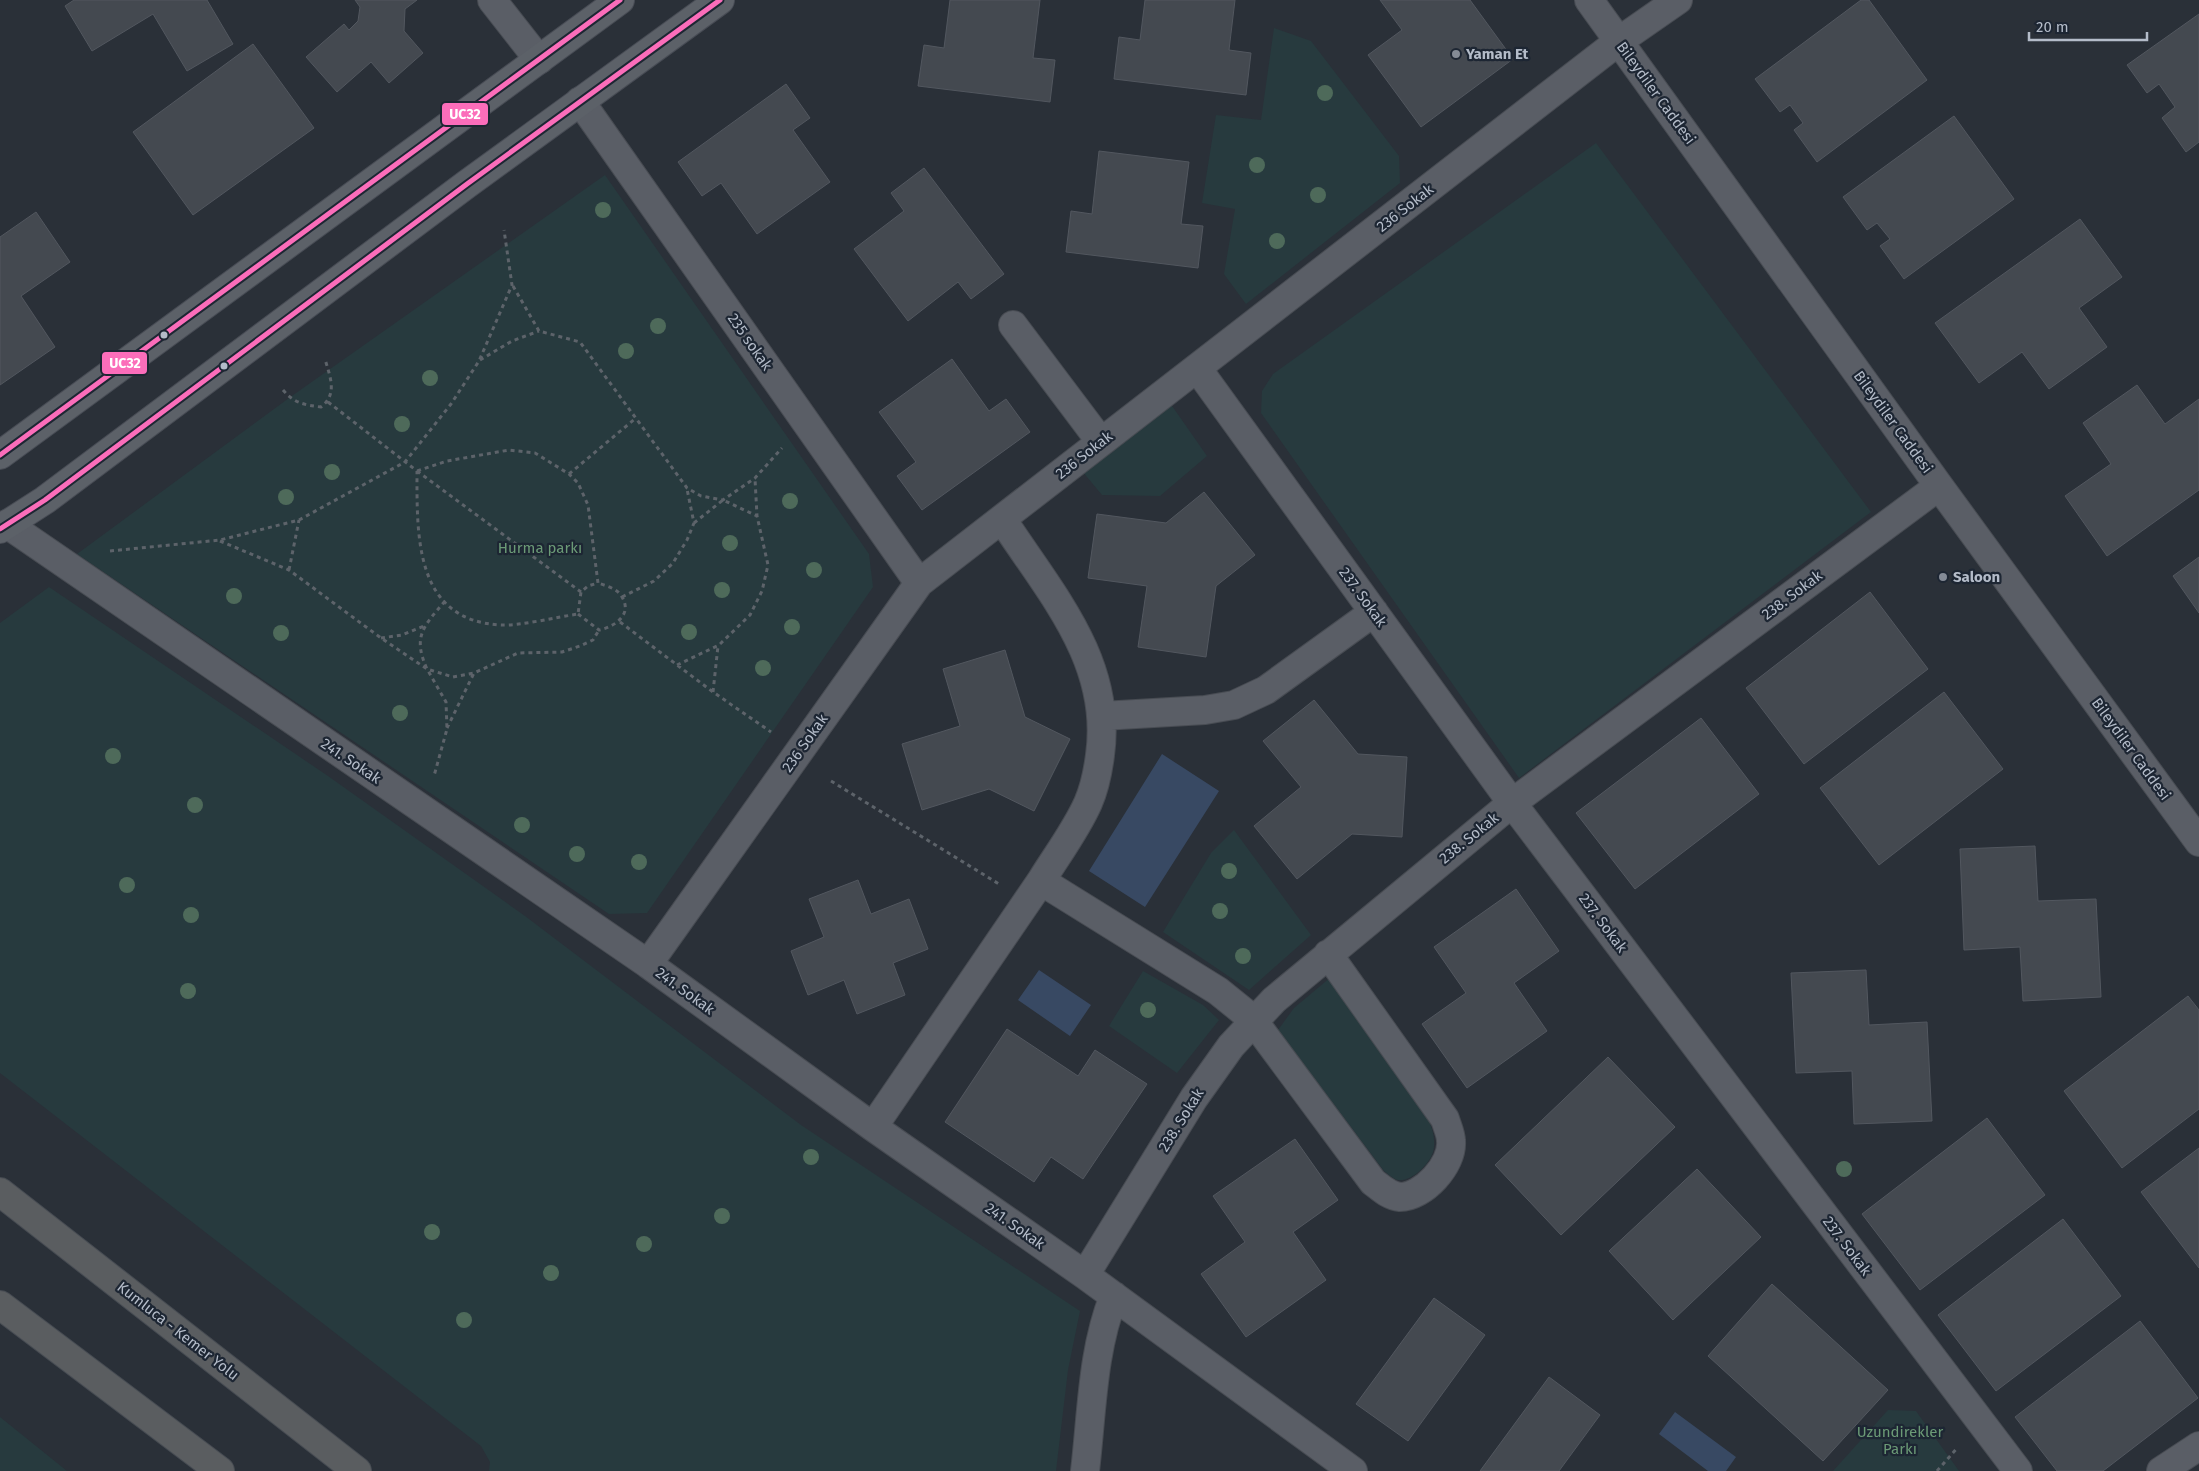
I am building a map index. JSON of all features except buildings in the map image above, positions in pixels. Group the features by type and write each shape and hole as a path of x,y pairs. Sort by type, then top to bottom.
{"highway":[{"name":"Kumluca - Kemer Yolu","path":"0,1192 356,1471"},
{"path":"0,1305 220,1471"}],"main road":[{"path":"0,455 620,0"},
{"path":"3,527 44,500 580,101 720,0"}],"street":[{"path":"492,0 539,60"},
{"name":"Bileydiler Caddesi","path":"1589,0 1939,486 2198,837"},
{"name":"236 Sokak","path":"648,964 919,583 1619,41 1678,0"},
{"name":"235 sokak","path":"580,101 919,583"},
{"path":"1013,324 1101,442"},
{"name":"237. Sokak","path":"1197,368 1512,803 2018,1471"},
{"name":"238. Sokak","path":"1085,1275 1194,1098 1231,1046 1274,1000 1512,803 1939,486"},
{"path":"873,1127 1034,891 1088,802 1097,778 1103,732 1095,673 1076,632 1002,519"},
{"name":"241. Sokak","path":"3,527 648,964 873,1127 1085,1275 1353,1471"},
{"path":"1102,716 1205,710 1234,705 1266,690 1374,612"},
{"path":"1034,891 1218,991 1254,1021 1373,1182 1386,1192 1398,1197 1409,1196 1426,1186 1447,1160 1452,1142 1445,1119 1328,954"},
{"path":"1085,1471 1098,1360 1107,1313 1114,1296"},
{"path":"2161,1471 2199,1446"}],"path":[{"path":"504,230 512,285 539,331"},
{"path":"106,552 220,540 298,520 405,462 451,404 479,361 512,285"},
{"path":"479,361 512,341 539,331 580,342 686,488 694,523"},
{"path":"282,390 289,398 302,405 321,407 328,402 332,391 325,359"},
{"path":"328,402 416,471 581,592"},
{"path":"569,474 636,418"},
{"path":"622,597 654,582 673,562 694,523 755,478 783,446"},
{"path":"416,471 447,461 509,450 535,453 569,474 578,482 588,505 598,583"},
{"path":"416,471 418,540 428,577 445,601 459,613 478,621 503,625 578,614 600,630 612,628 620,622 625,609 622,597 613,589 598,583 588,586 581,592 578,614"},
{"path":"677,665 718,645 750,615 762,591 768,565 756,516 755,478"},
{"path":"686,488 702,496 723,500 756,516"},
{"path":"289,570 298,520"},
{"path":"220,540 289,570 380,638 427,670 453,677 474,673 518,654 562,652 593,640 600,630"},
{"path":"445,601 424,626 420,642 422,659 446,702 447,729"},
{"path":"620,622 712,692 800,751"},
{"path":"380,638 402,635 424,626"},
{"path":"712,692 718,645"},
{"path":"424,811 447,729 474,673"},
{"path":"831,781 1034,891"}],"green space":[{"path":"1274,28 1311,41 1399,156 1400,183 1246,304 1224,274 1235,209 1202,203 1216,115 1261,120"},
{"path":"1596,143 1871,512 1519,778 1261,413 1262,391 1273,374"},
{"name":"Hurma parkı","path":"605,175 869,554 873,587 647,913 609,914 77,554 289,398"},
{"path":"1170,403 1207,456 1160,496 1102,495 1082,471"},
{"path":"49,587 328,776 525,916 801,1125 1080,1311 1068,1370 1056,1471 489,1471 490,1462 481,1446 0,1073 0,623"},
{"path":"1234,830 1311,935 1249,990 1163,932 1211,853"},
{"path":"1143,971 1203,1005 1219,1020 1177,1073 1109,1026"},
{"path":"1331,977 1429,1121 1433,1132 1434,1148 1428,1162 1419,1172 1403,1180 1398,1180 1384,1171 1278,1030 1294,1008"},
{"name":"Uzundirekler Parkı","path":"1888,1410 1916,1411 1959,1471 1833,1471"},
{"path":"0,1417 67,1471 0,1471"}],"water":[{"path":"1162,754 1219,791 1145,907 1089,871"},
{"path":"1039,970 1091,1005 1070,1036 1018,1000"},
{"path":"1675,1412 1736,1457 1726,1471 1708,1471 1659,1434"}],"transit line":[{"name":"UC32","path":"0,455 620,0"},
{"name":"UC32","path":"0,529 45,500 467,184 720,0"}],"place":[{"name":"Yaman Et","path":"1456,54"},
{"name":"Saloon","path":"1943,577"}]}
